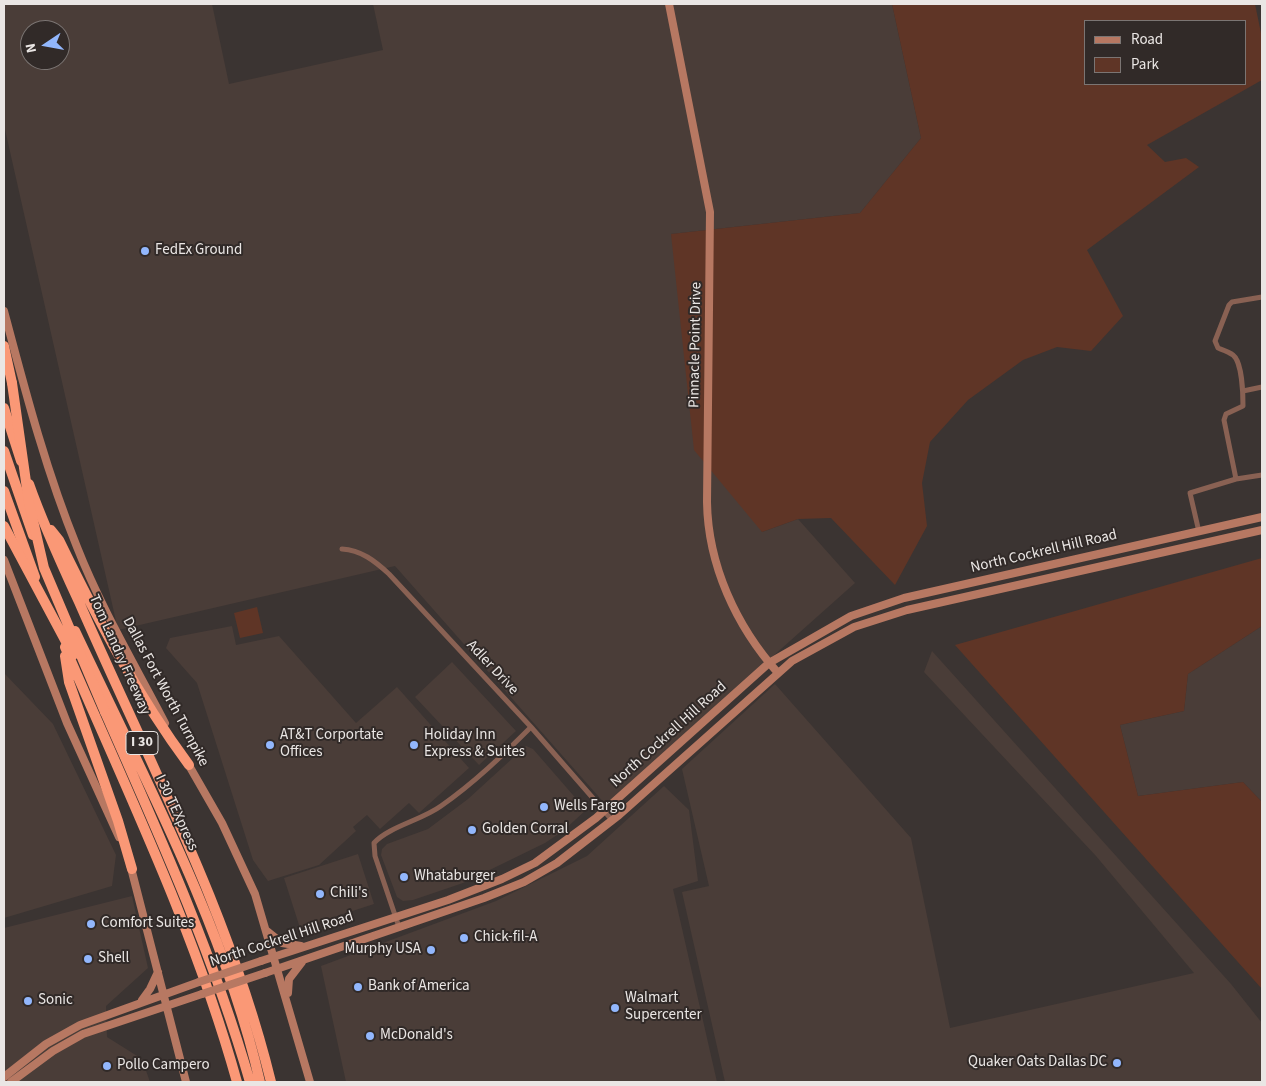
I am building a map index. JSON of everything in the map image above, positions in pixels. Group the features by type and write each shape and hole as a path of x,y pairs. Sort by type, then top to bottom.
{"highway":[{"path":"4,346 12,383 32,521 44,568 196,921 238,1040 250,1082"},
{"name":"Tom Landry Freeway","path":"4,408 42,520 206,886 246,994 271,1082"},
{"name":"I 30 TEXpress","path":"4,451 32,533 51,579 168,827 204,914 233,988 260,1082"},
{"name":"I 30","path":"4,491 31,567 187,928 215,1006 237,1082"},
{"path":"42,520 59,540 97,618 161,727 189,766"},
{"path":"4,526 105,712"},
{"path":"63,642 69,682 118,821 132,868"}],"main road":[{"name":"Pinnacle Point Drive","path":"669,4 710,212 707,502 710,534 719,571 742,624 778,673"},
{"name":"Dallas Fort Worth Turnpike","path":"4,311 56,490 78,549 99,596 237,853 255,894 310,1082"},
{"name":"North Cockrell Hill Road","path":"4,1077 46,1044 80,1025 163,994 396,917 502,879 554,850 605,811 769,663 827,628 878,605 1262,518"},
{"name":"North Cockrell Hill Road","path":"11,1082 53,1051 83,1034 507,890 558,863 612,820 778,673 816,646 854,627 887,616 1262,530"},
{"path":"4,560 67,723 132,868 186,1082"},
{"path":"502,879 507,890"},
{"path":"265,928 276,941 290,946 305,946"},
{"path":"290,1010 289,978 300,964 310,957"},
{"path":"134,1005 146,998 158,972"},
{"path":"46,1044 53,1051"}],"street":[{"path":"1236,479 1224,420 1226,414 1237,411 1243,406 1243,391 1238,364 1234,355 1218,348 1215,341 1229,305 1232,302 1262,296"},
{"path":"1243,391 1262,387"},
{"path":"1198,532 1190,493 1236,479 1262,475"},
{"name":"Adler Drive","path":"342,549 359,552 379,564 531,727 612,820"},
{"path":"399,927 375,856 374,843 382,835 422,818 441,806 494,763 531,727"}],"shaded area":[{"path":"4,4 212,4 229,84 383,50 373,4 892,4 921,138 860,213 671,234 762,532 798,519 855,583 606,805 395,566 118,630 4,125"},
{"path":"232,626 236,645 279,636 356,723 397,687 469,768 419,813 409,803 380,829 367,815 353,827 356,831 319,865 268,881 253,860 197,683 166,648 170,638"},
{"path":"1262,626 1262,802 1243,782 1138,796 1120,725 1184,711 1188,674"},
{"path":"932,651 1231,984 1262,1023 1262,1082 725,1082 682,892 709,886 682,769 775,684 911,838 950,1028 1194,973 1096,856 924,672"},
{"path":"452,662 516,731 479,765 415,697"},
{"path":"4,673 53,724 116,855 112,886 4,918"},
{"path":"526,746 533,749 586,810 563,831 545,843 463,883 413,900 403,901 397,897 381,855 382,849 387,844 428,829 468,799"},
{"path":"664,786 689,810 698,881 673,889 717,1082 346,1082 321,966 496,901 587,856"},
{"path":"358,854 374,904 300,928 284,878"},
{"path":"132,896 148,968 106,1006 107,1037 142,1059 150,1082 4,1082 4,928"}],"green space":[{"path":"892,4 1255,4 1262,38 1262,80 1147,145 1165,162 1186,158 1199,167 1087,250 1123,316 1091,351 1057,347 1023,360 968,400 930,442 922,483 927,526 895,585 831,518 798,519 762,532 694,450 671,234 860,213 921,138"},
{"path":"1262,558 1262,626 1188,674 1184,711 1120,725 1138,796 1243,782 1262,802 1262,989 955,645"},
{"path":"257,607 263,633 240,638 234,613"}],"place":[{"name":"FedEx Ground","path":"145,251"},
{"name":"AT&T Corportate Offices","path":"270,745"},
{"name":"Holiday Inn Express & Suites","path":"414,745"},
{"name":"Wells Fargo","path":"544,807"},
{"name":"Golden Corral","path":"472,830"},
{"name":"Whataburger","path":"404,877"},
{"name":"Chili's","path":"320,894"},
{"name":"Comfort Suites","path":"91,924"},
{"name":"Chick-fil-A","path":"464,938"},
{"name":"Murphy USA","path":"431,950"},
{"name":"Shell","path":"88,959"},
{"name":"Bank of America","path":"358,987"},
{"name":"Sonic","path":"28,1001"},
{"name":"Walmart Supercenter","path":"615,1008"},
{"name":"McDonald's","path":"370,1036"},
{"name":"Quaker Oats Dallas DC","path":"1117,1063"},
{"name":"Pollo Campero","path":"107,1066"}]}
